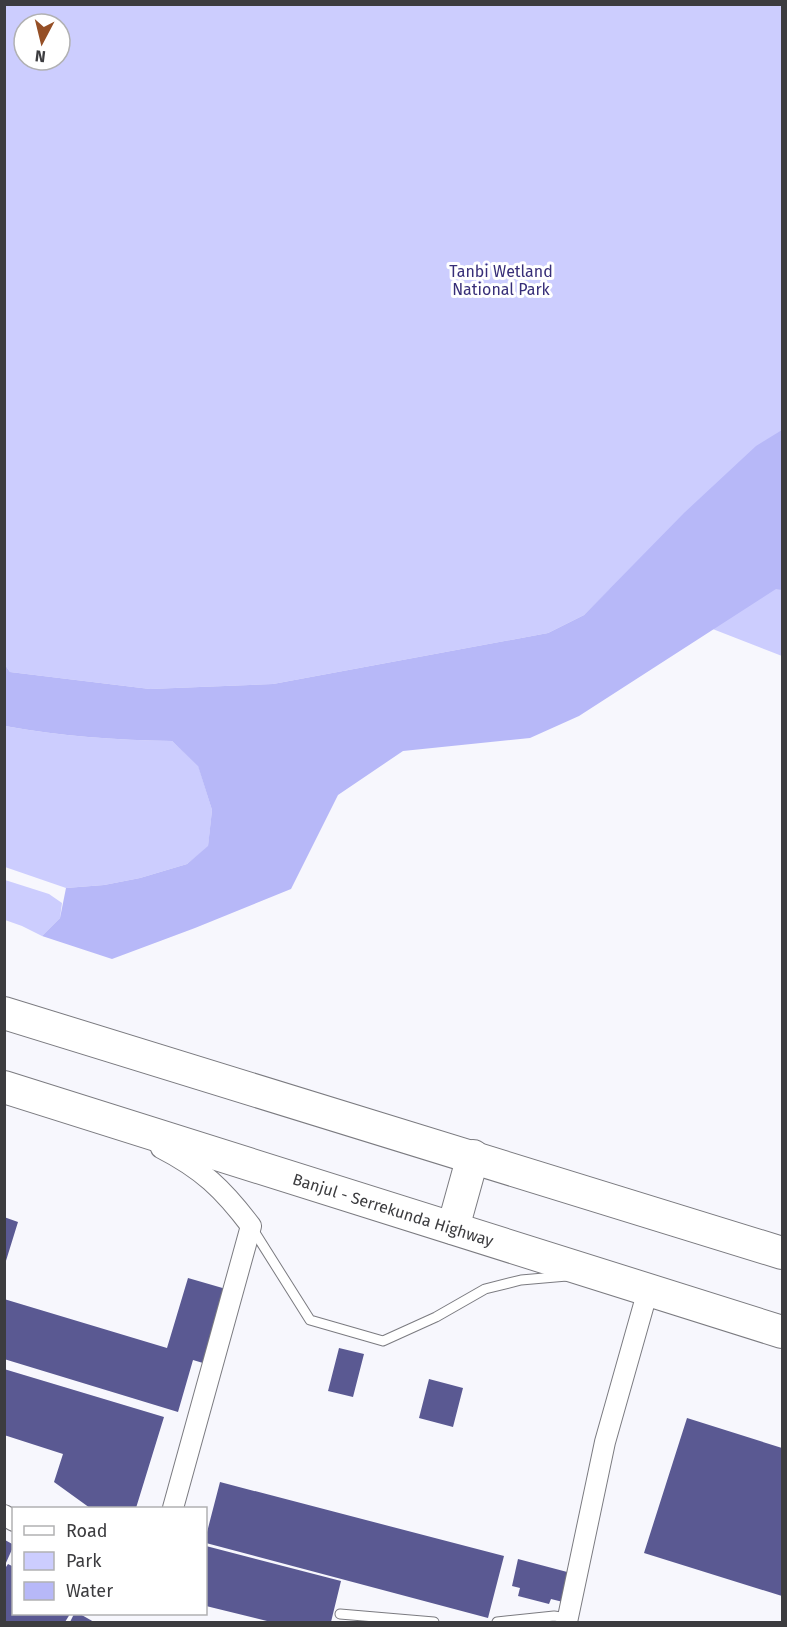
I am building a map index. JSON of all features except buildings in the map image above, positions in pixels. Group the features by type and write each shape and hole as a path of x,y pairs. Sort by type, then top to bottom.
{"highway":[{"path":"4,1013 783,1253"},
{"name":"Banjul - Serrekunda Highway","path":"4,1087 783,1332"},
{"path":"453,1228 473,1156"}],"street":[{"path":"99,1117 185,1161 212,1180 228,1196 251,1226 173,1507"},
{"path":"568,1620 605,1442 648,1290"}],"lane":[{"path":"251,1226 309,1320 383,1341 436,1317 486,1289 521,1280 593,1274"},
{"path":"340,1614 434,1623"},
{"path":"497,1623 554,1616 568,1620"}],"green space":[{"name":"Tanbi Wetland National Park","path":"5,5 782,5 782,656 610,589 584,615 548,633 273,684 150,689 10,672 5,665"},
{"path":"5,726 88,737 172,741 198,765 212,810 208,847 187,864 140,878 104,885 66,888 5,867"},
{"path":"5,880 49,894 62,903 60,918 42,936 5,920"}],"water":[{"path":"782,430 782,590 776,589 579,716 530,738 403,751 338,795 291,889 112,959 42,936 60,918 66,888 104,885 140,878 187,864 208,846 212,810 198,766 172,741 88,737 5,726 5,665 10,672 150,689 273,684 548,633 584,615 684,513 756,446"}]}
